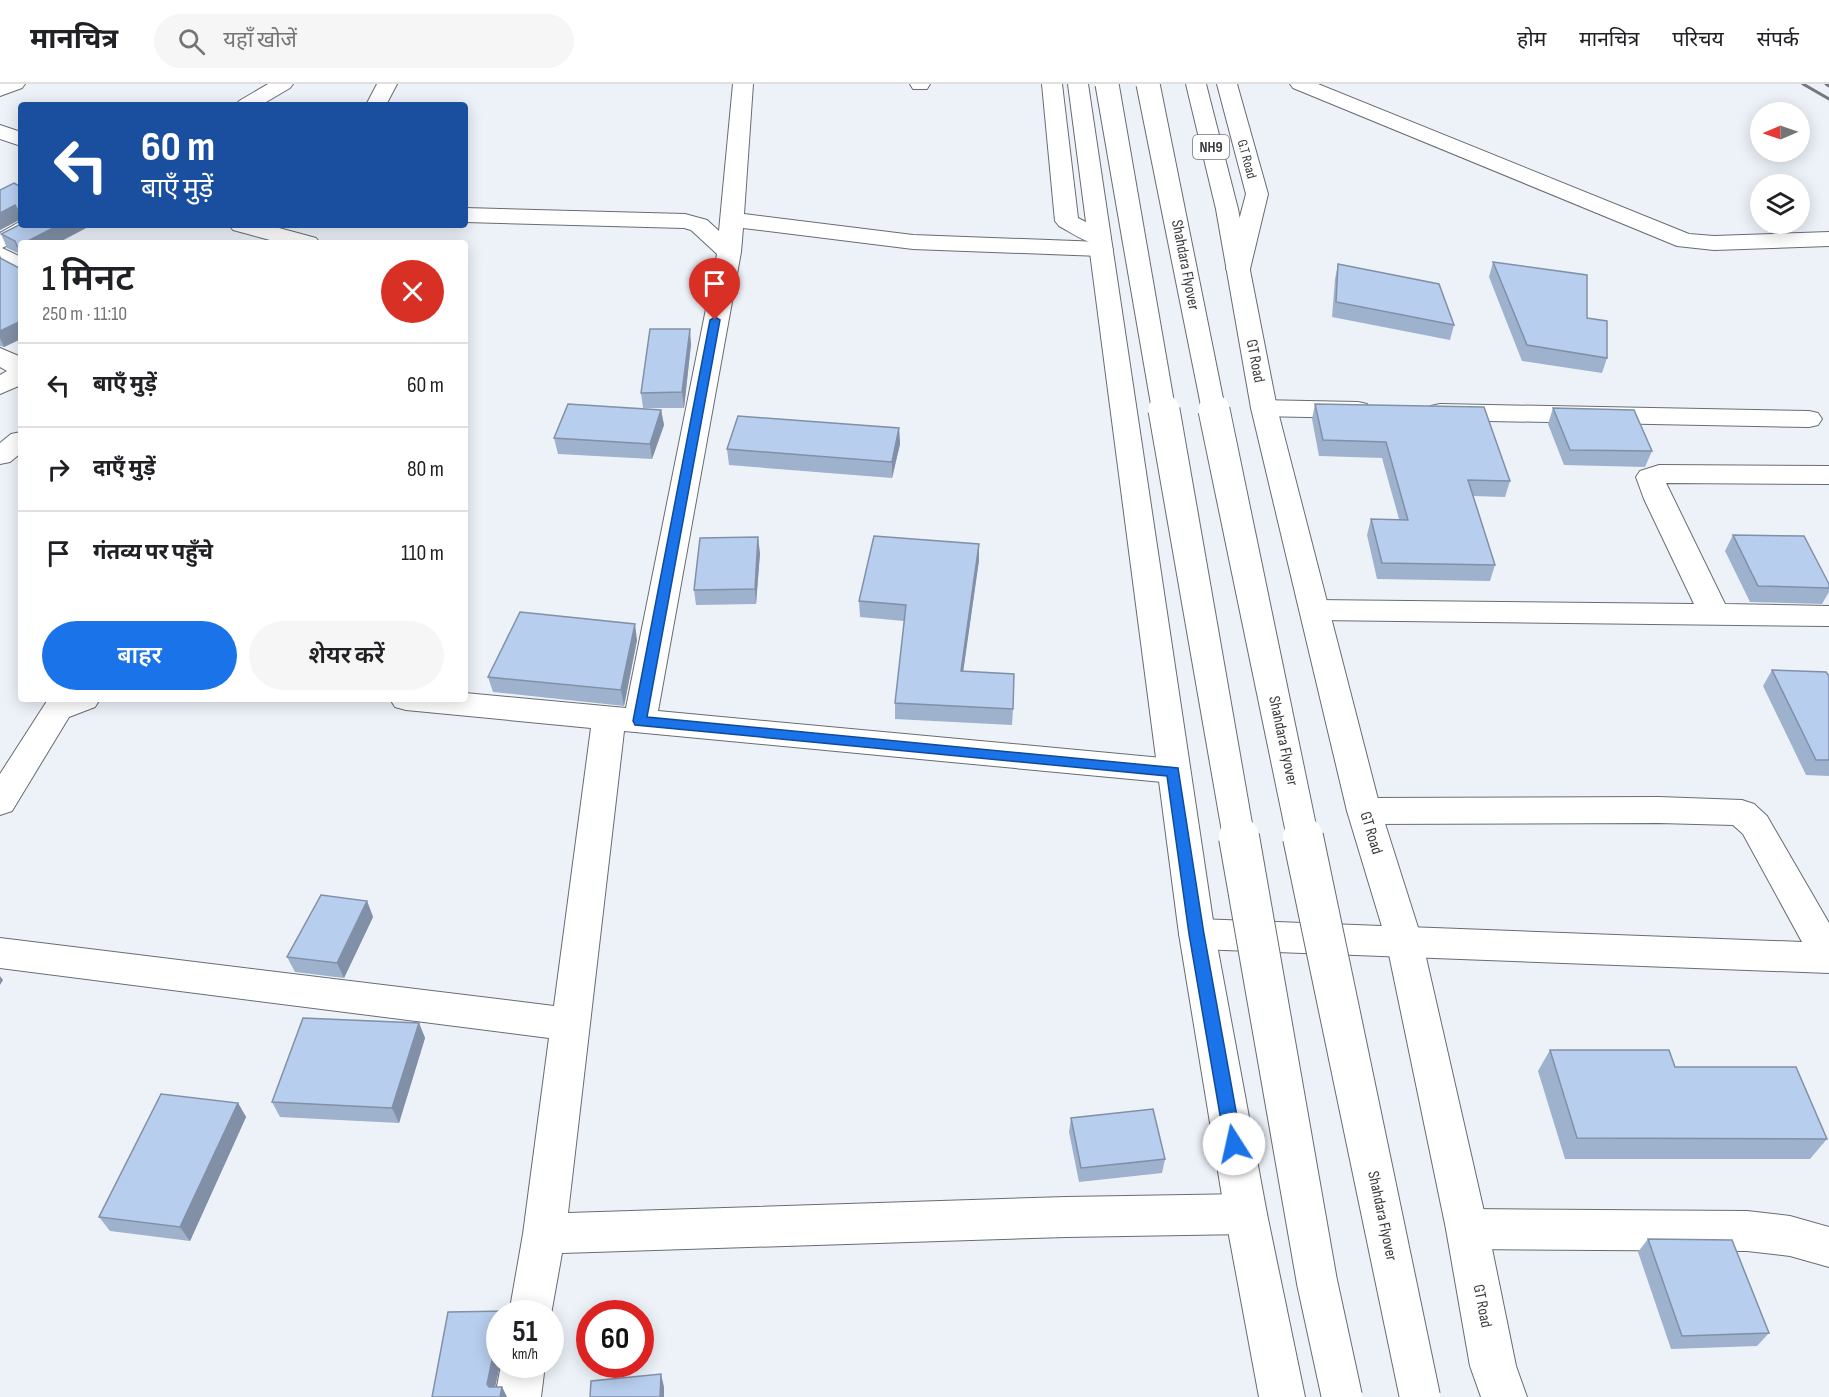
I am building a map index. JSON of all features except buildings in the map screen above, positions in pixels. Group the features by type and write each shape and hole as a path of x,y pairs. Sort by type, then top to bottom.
{"main road":[{"path":"0,90 15,84"},
{"path":"251,102 283,84"},
{"path":"377,102 387,84"},
{"path":"533,1300 544,1234 570,1024 624,720 729,252 743,84"},
{"path":"1052,84 1067,221 1100,243"},
{"path":"1078,84 1197,934 1246,1214 1282,1397"},
{"path":"1107,84 1317,1282 1342,1397"},
{"name":"Shahdara Flyover","path":"1148,84 1228,481 1420,1397"},
{"name":"NH9","path":"1196,84 1227,209 1238,269"},
{"name":"G.T Road","path":"1227,84 1257,194 1238,269"},
{"path":"1300,84 1685,241 1714,243 1829,238"},
{"path":"0,131 18,139"},
{"path":"468,215 685,221 699,225 729,252"},
{"path":"732,220 913,242 1100,243"},
{"path":"0,242 26,228"},
{"path":"246,228 262,238 280,240"},
{"path":"262,238 282,228"},
{"path":"0,255 18,264"},
{"name":"GT Road","path":"1238,269 1264,408 1364,811 1404,940 1467,1229 1493,1366 1504,1397"},
{"path":"0,356 18,366"},
{"path":"0,386 18,377"},
{"path":"1264,408 1383,411"},
{"path":"1418,411 1809,419"},
{"path":"0,456 18,442"},
{"path":"1714,614 1658,499 1650,477 1659,474 1829,475"},
{"path":"1315,610 1829,616"},
{"path":"0,802 58,708 75,702"},
{"path":"437,702 1173,771"},
{"path":"1364,811 1659,810 1742,813 1755,825 1829,958"},
{"path":"1197,934 1404,940 1829,958"},
{"path":"0,953 570,1024"},
{"path":"544,1234 1054,1217 1246,1214"},
{"path":"1467,1229 1747,1231 1790,1236 1829,1246"},
{"path":"518,1397 522,1378"}],"railway":[{"path":"1803,84 1829,99"}],"route":[{"path":"715,320 640,721 1173,771 1197,934 1234,1144"}]}
